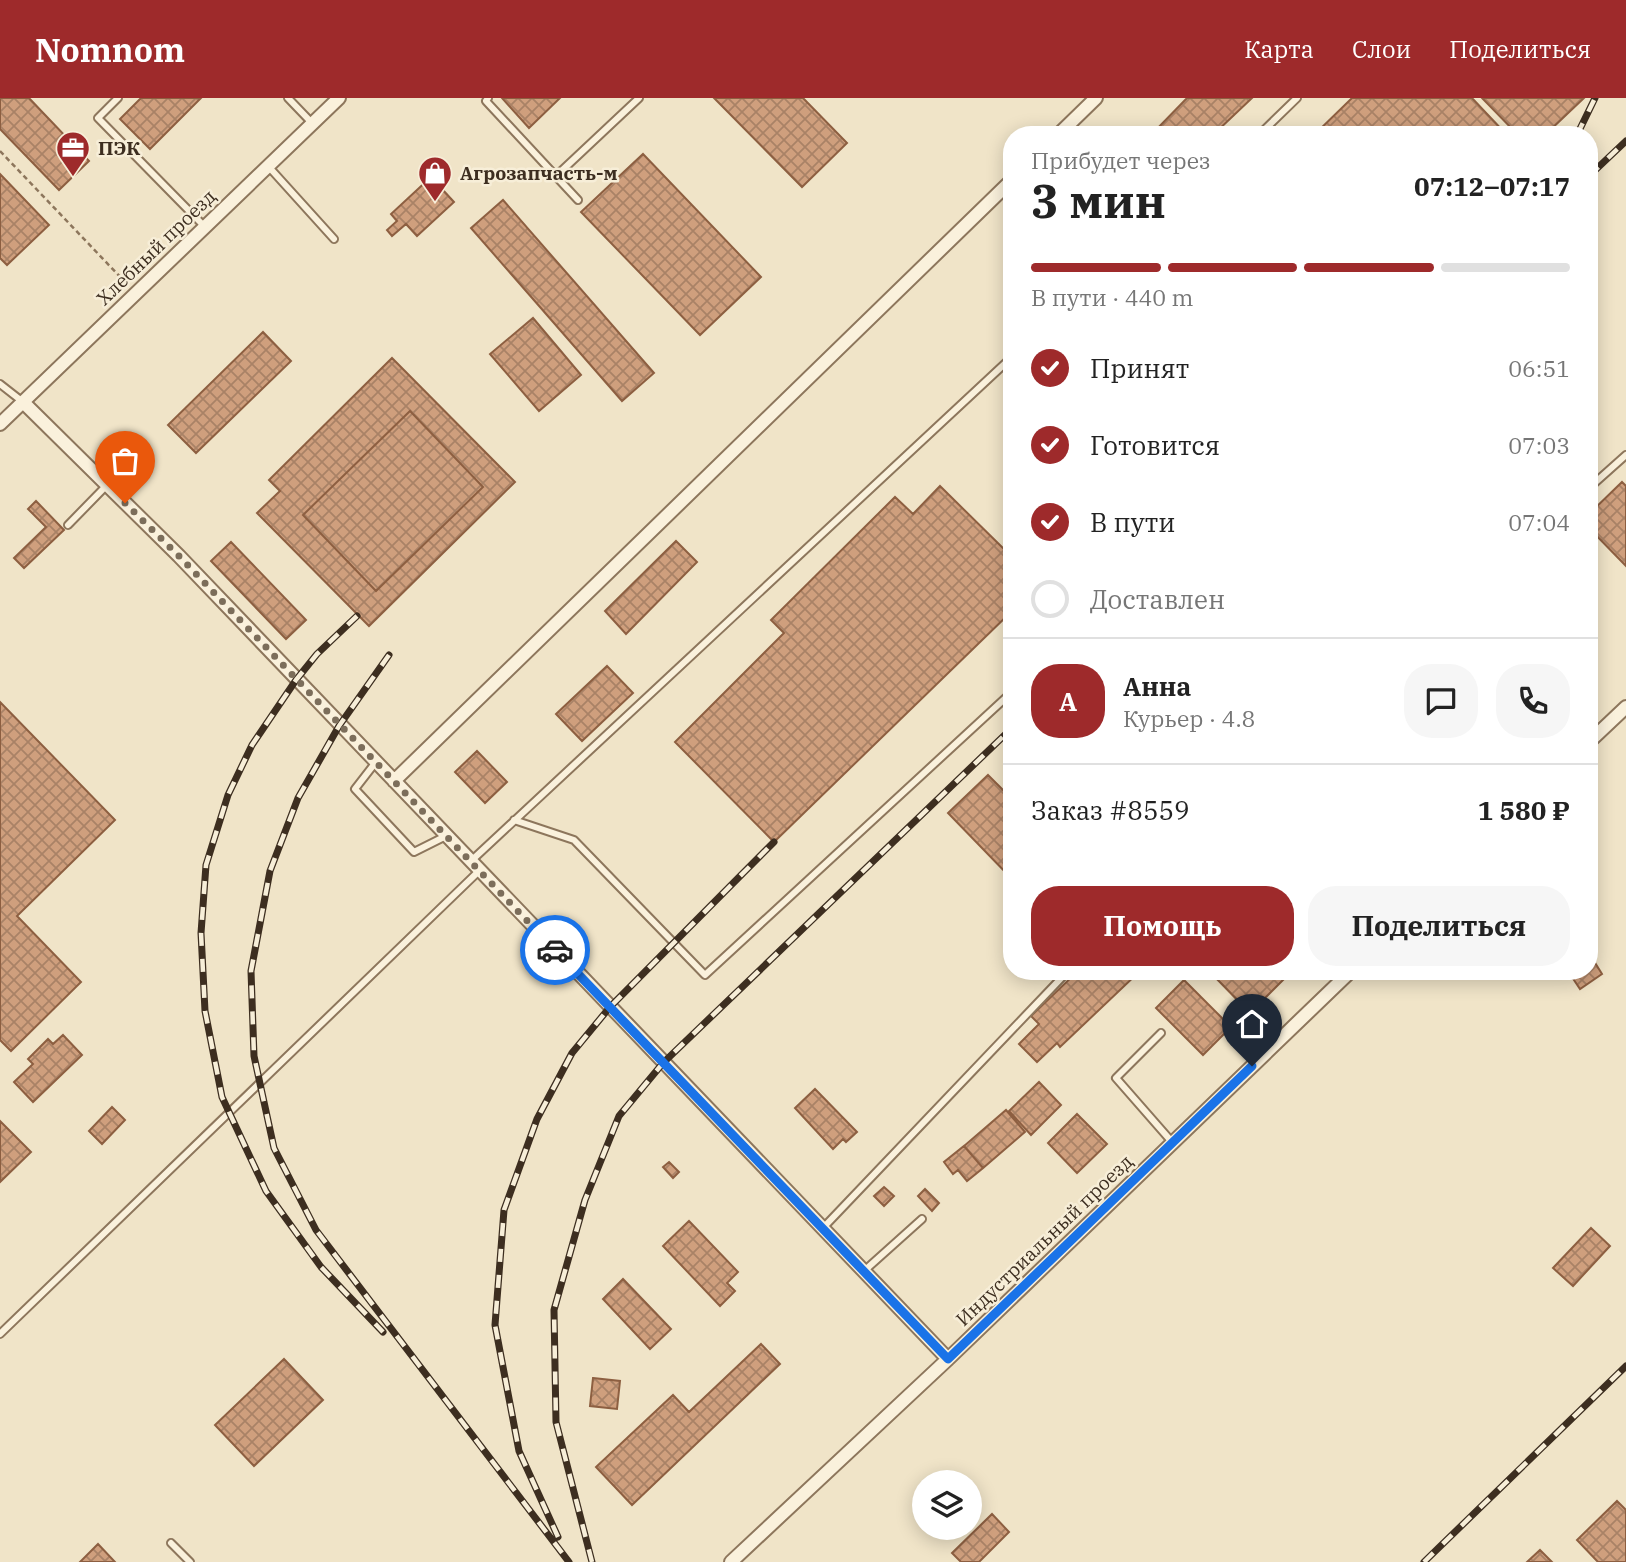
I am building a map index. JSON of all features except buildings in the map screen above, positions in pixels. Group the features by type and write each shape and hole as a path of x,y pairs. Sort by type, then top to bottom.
{"street":[{"name":"Хлебный проезд","path":"0,424 339,98"},
{"path":"1069,124 1096,98"},
{"path":"394,781 1003,191"},
{"path":"23,402 179,556 948,1359"},
{"path":"1598,733 1626,707"},
{"name":"Индустриальный проезд","path":"731,1562 948,1359 1342,980"}],"lane":[{"path":"118,98 99,118 205,227"},
{"path":"288,98 312,123"},
{"path":"488,98 486,101 578,200"},
{"path":"556,176 639,98"},
{"path":"1268,126 1297,98"},
{"path":"268,166 334,239"},
{"path":"0,1334 475,866 514,820 1003,365"},
{"path":"0,384 23,402"},
{"path":"1598,480 1626,455"},
{"path":"68,524 107,485"},
{"path":"514,820 574,840 705,975 1003,700"},
{"path":"376,762 355,789 414,852 446,836"},
{"path":"823,1228 1059,980"},
{"path":"1161,1033 1116,1078 1173,1143"},
{"path":"864,1271 922,1219"},
{"path":"171,1543 190,1562"}],"path":[{"path":"0,150 135,293"}],"railway":[{"path":"1581,126 1595,98"},
{"path":"1598,167 1626,141"},
{"path":"357,616 317,654 252,745 228,795 206,865 201,933 205,1011 222,1097 266,1191 321,1267 383,1332"},
{"path":"389,655 339,726 298,798 270,871 251,971 254,1056 274,1148 316,1230 569,1562"},
{"path":"592,1562 556,1422 554,1310 585,1200 619,1116 663,1063 1003,737"},
{"path":"558,1537 519,1451 495,1325 504,1210 537,1119 572,1053 610,1007 774,842"},
{"path":"1424,1562 1626,1366"}],"way so far":[{"path":"125,503 179,556 555,950"}],"place":[{"name":"ПЭК","path":"73,178"},
{"name":"Агрозапчасть-м","path":"435,203"}],"route":[{"path":"555,950 948,1359 1252,1066"}]}
